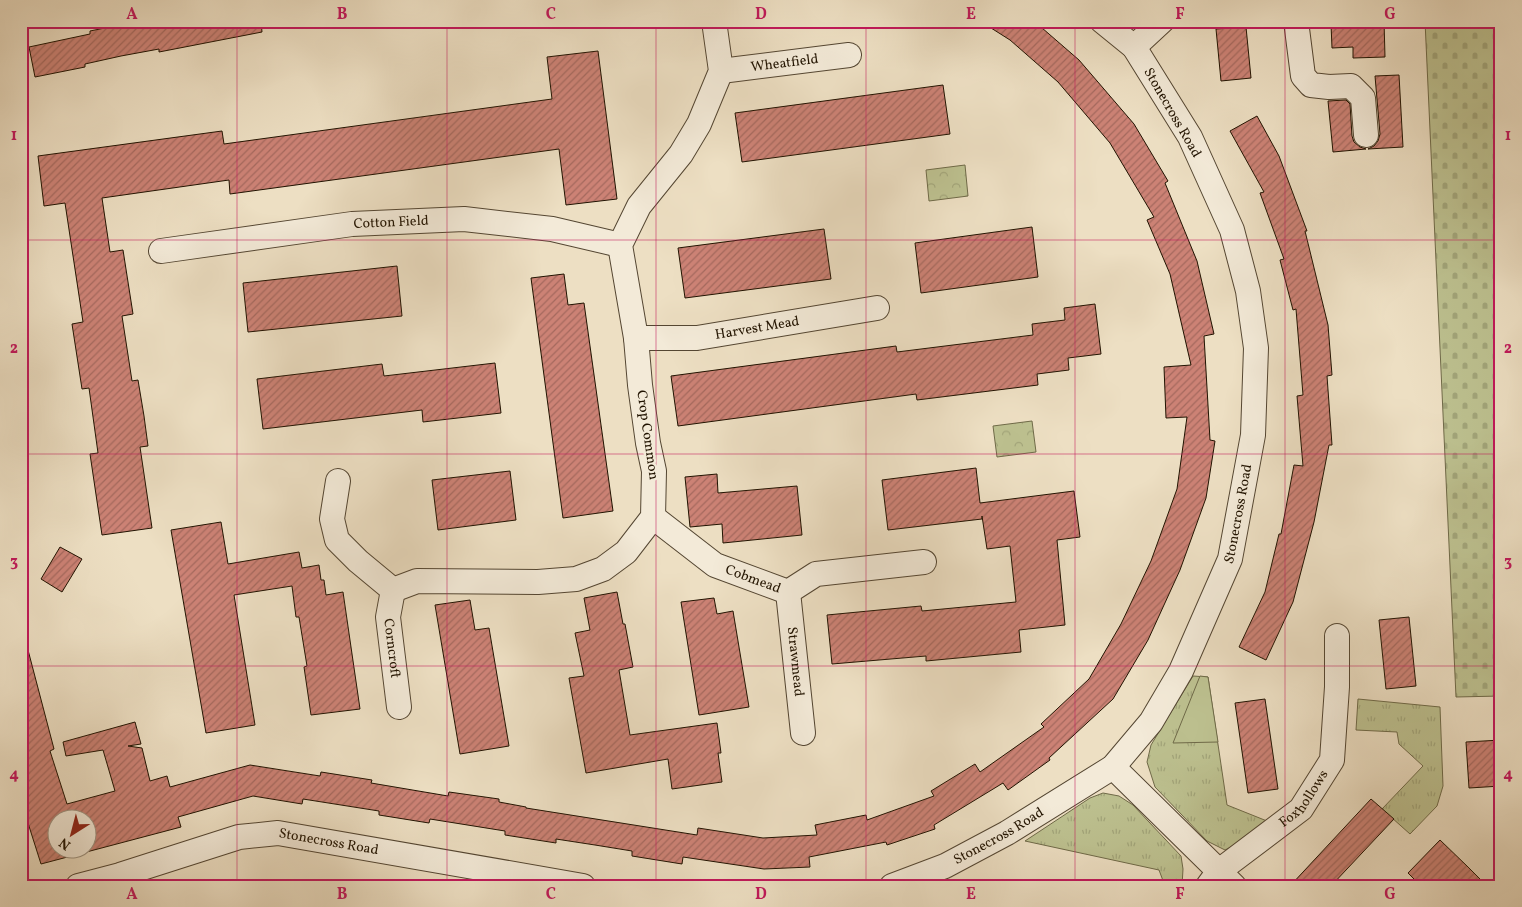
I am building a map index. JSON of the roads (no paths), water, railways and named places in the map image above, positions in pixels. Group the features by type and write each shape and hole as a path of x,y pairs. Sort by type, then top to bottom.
{"street":[{"path":"620,244 640,206 681,154 699,124 721,71 714,21"},
{"name":"Stonecross Road","path":"892,886 945,866 1007,833 1113,766 1151,722 1181,671 1230,559 1253,435 1256,348 1248,291 1232,230 1190,137 1134,47 1102,21"},
{"path":"1134,47 1162,21"},
{"path":"1296,21 1303,76 1310,85 1329,87 1351,86 1363,98 1366,135"},
{"name":"Wheatfield","path":"721,71 849,55"},
{"name":"Cotton Field","path":"161,251 352,224 464,219 552,229 620,244"},
{"name":"Crop Common","path":"620,244 636,338 648,444 654,471 652,517"},
{"name":"Harvest Mead","path":"636,338 697,338 877,308"},
{"path":"338,481 332,519 337,540 358,561 394,590 417,581 538,582 576,579 603,569 626,552 652,517"},
{"name":"Cobmead","path":"652,517 715,565 788,592 816,574 924,562"},
{"name":"Corncroft","path":"394,590 388,617 399,707"},
{"name":"Strawmead","path":"788,592 802,733"},
{"name":"Foxhollows","path":"1113,766 1220,881 1301,809 1332,760 1337,687 1337,636"},
{"name":"Stonecross Road","path":"78,886 239,837 278,833 583,886"}]}
